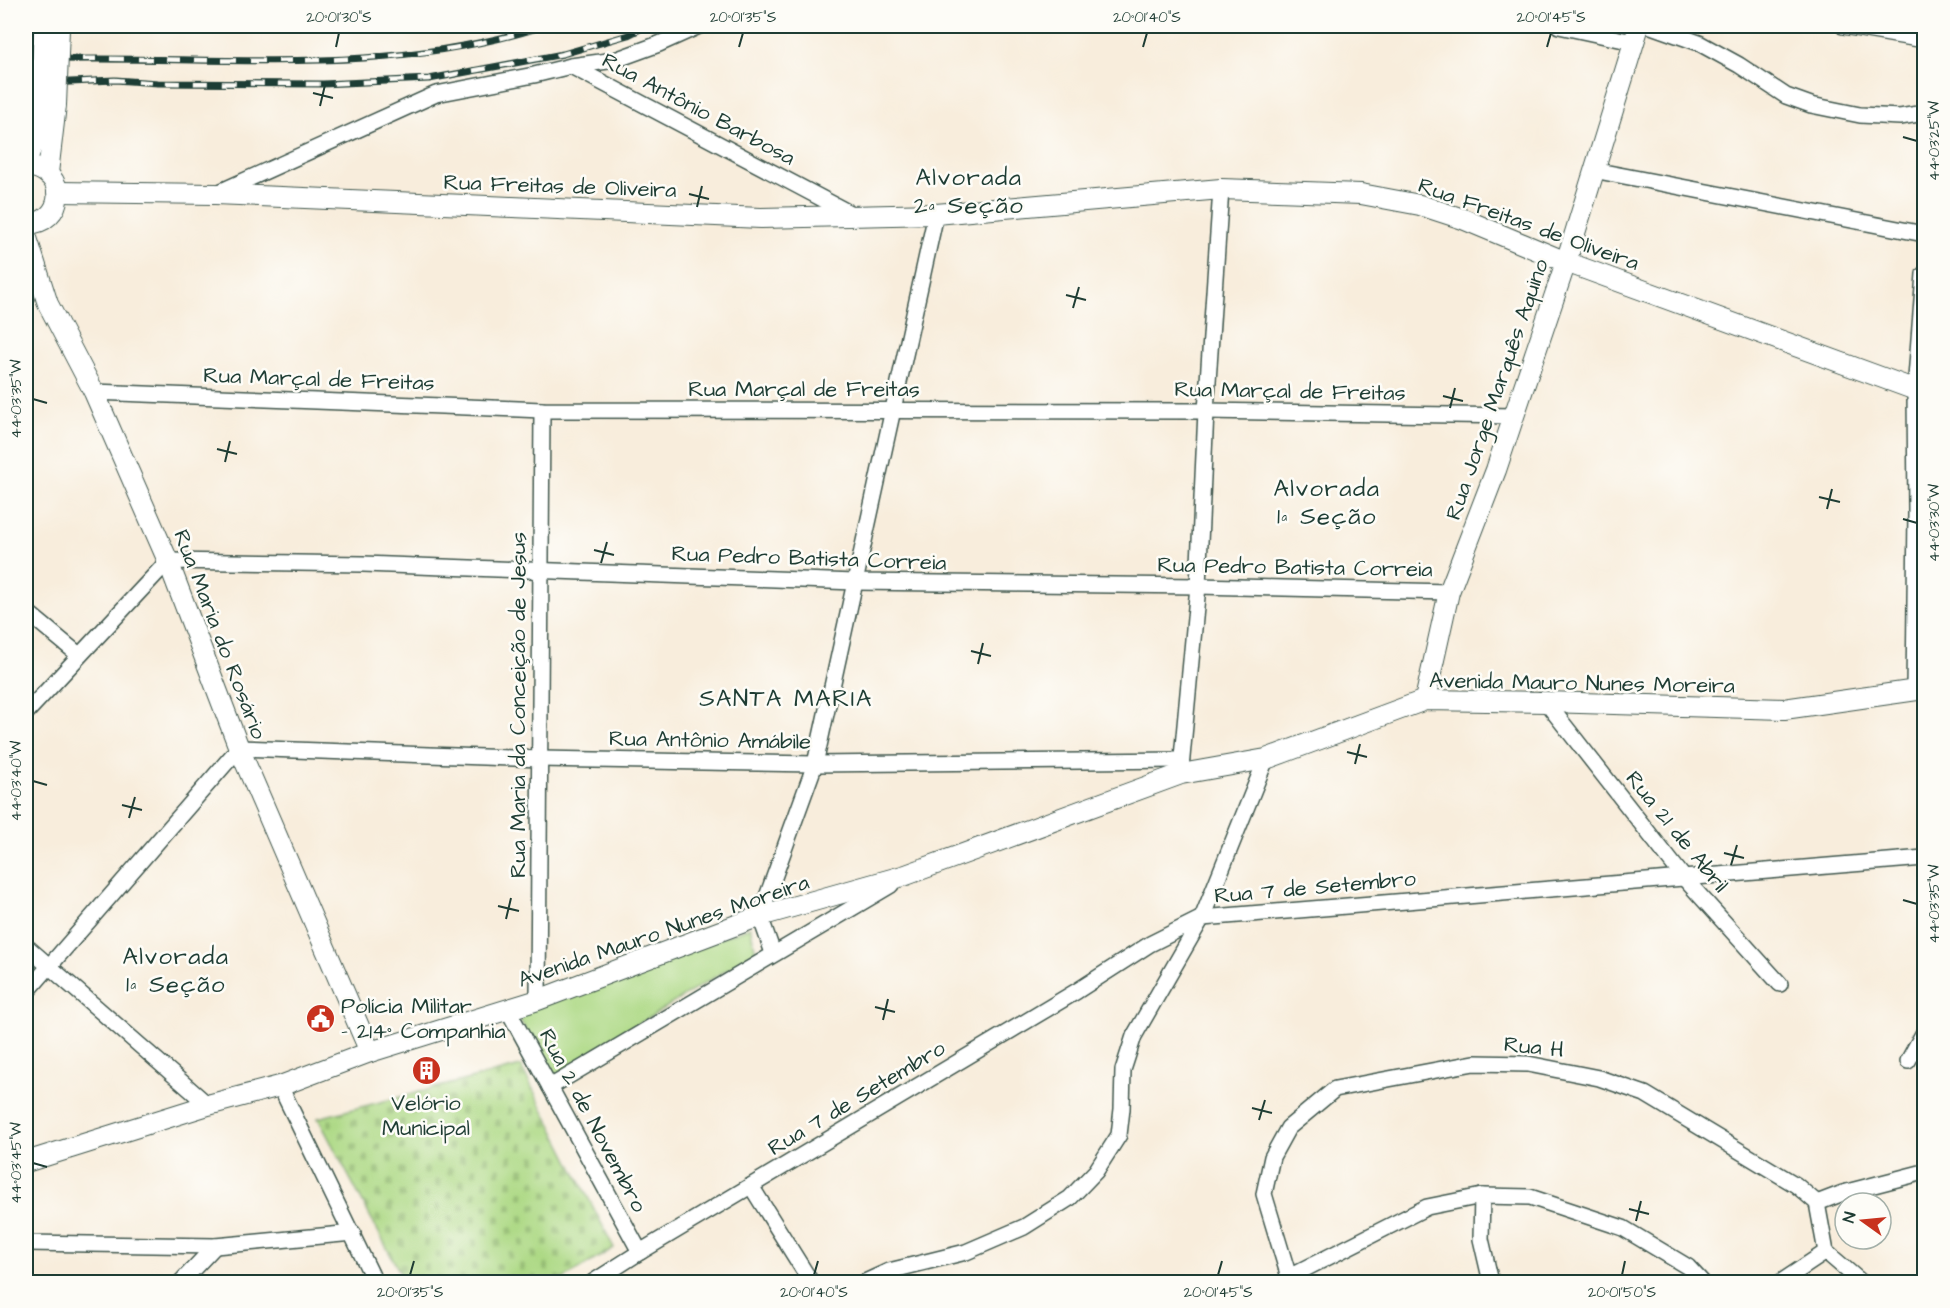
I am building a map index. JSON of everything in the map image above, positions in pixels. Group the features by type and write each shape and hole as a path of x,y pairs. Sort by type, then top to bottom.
{"street":[{"path":"571,66 615,60 699,26"},
{"path":"1559,26 1636,34"},
{"path":"1650,26 1699,43 1739,65 1786,96 1811,105 1860,115 1900,117 1924,113"},
{"path":"1844,26 1924,40"},
{"path":"48,173 48,105 52,27"},
{"name":"Rua Jorge Marquês Aquino","path":"1425,700 1449,592 1496,470 1566,261 1636,34"},
{"name":"Rua Antônio Barbosa","path":"215,194 436,94 571,66 855,217"},
{"path":"26,224 43,220 51,213 56,203 57,192 53,179 48,173 26,164 48,105"},
{"path":"1593,170 1924,234"},
{"path":"1180,767 1198,586 1206,411 1221,189"},
{"name":"Rua Freitas de Oliveira","path":"57,192 215,194 761,218 936,214 1221,189 1361,194 1404,201 1463,219 1566,261 1920,392"},
{"path":"773,953 760,916 815,764 936,214"},
{"name":"Rua Maria do Rosário","path":"26,235 48,304 94,392 168,561 240,748 370,1052"},
{"path":"1919,690 1920,392 1924,274"},
{"name":"Rua Marçal de Freitas","path":"94,392 542,410 1206,411 1514,416"},
{"name":"Rua Maria da Conceição de Jesus","path":"538,1000 542,410"},
{"path":"26,713 168,561"},
{"name":"Rua Pedro Batista Correia","path":"168,561 363,564 855,582 1449,592"},
{"path":"26,612 79,655"},
{"name":"Avenida Mauro Nunes Moreira","path":"26,1162 208,1105 280,1086 370,1052 538,1000 760,916 906,876 1180,767 1266,759 1425,700 1784,710 1919,690"},
{"name":"Rua 21 de Abril","path":"1546,702 1684,878 1780,984"},
{"path":"26,993 240,748"},
{"name":"Rua Antônio Amábile","path":"240,748 540,759 1180,767"},
{"path":"865,1282 889,1271 966,1252 1024,1227 1070,1198 1096,1171 1119,1135 1123,1070 1134,1036 1202,918 1266,759"},
{"name":"Rua 7 de Setembro","path":"593,1282 1077,992 1150,944 1202,918 1924,858"},
{"name":"Avenida Mauro Nunes Moreira","path":"550,1087 906,876"},
{"path":"26,945 208,1105"},
{"name":"Rua 2 de Novembro","path":"508,1010 640,1252"},
{"path":"1908,1061 1924,1032"},
{"name":"Rua H","path":"1482,1196 1427,1207 1289,1277 1264,1194 1272,1157 1288,1128 1335,1089 1474,1063 1528,1064 1599,1078 1645,1094 1796,1185 1817,1203"},
{"path":"280,1086 375,1282"},
{"path":"1861,1282 1826,1252 1817,1203 1843,1193 1924,1172"},
{"path":"751,1186 811,1282"},
{"path":"1491,1282 1480,1239 1482,1196 1530,1197 1623,1228 1688,1267 1701,1282"},
{"path":"26,1243 215,1246 353,1233"},
{"path":"181,1282 215,1246"},
{"path":"1781,1282 1826,1252"}],"green space":[{"path":"750,927 756,952 551,1078 517,1014"},
{"path":"521,1066 614,1248 558,1282 405,1282 318,1118"}],"railway":[{"path":"26,60 287,61 352,59 417,53 481,43 544,26"},
{"path":"26,84 115,80 158,83 323,84 429,79 563,54 628,35 646,26"}],"place":[{"name":"Polícia Militar - 214° Companhia","path":"320,1018"},
{"name":"Velório Municipal","path":"426,1070"}],"district":[{"name":"Alvorada 2ª Seção","path":"969,191"},
{"name":"Alvorada 1ª Seção","path":"1327,502"},
{"name":"SANTA MARIA","path":"786,698"},
{"name":"Alvorada 1ª Seção","path":"176,970"}]}
